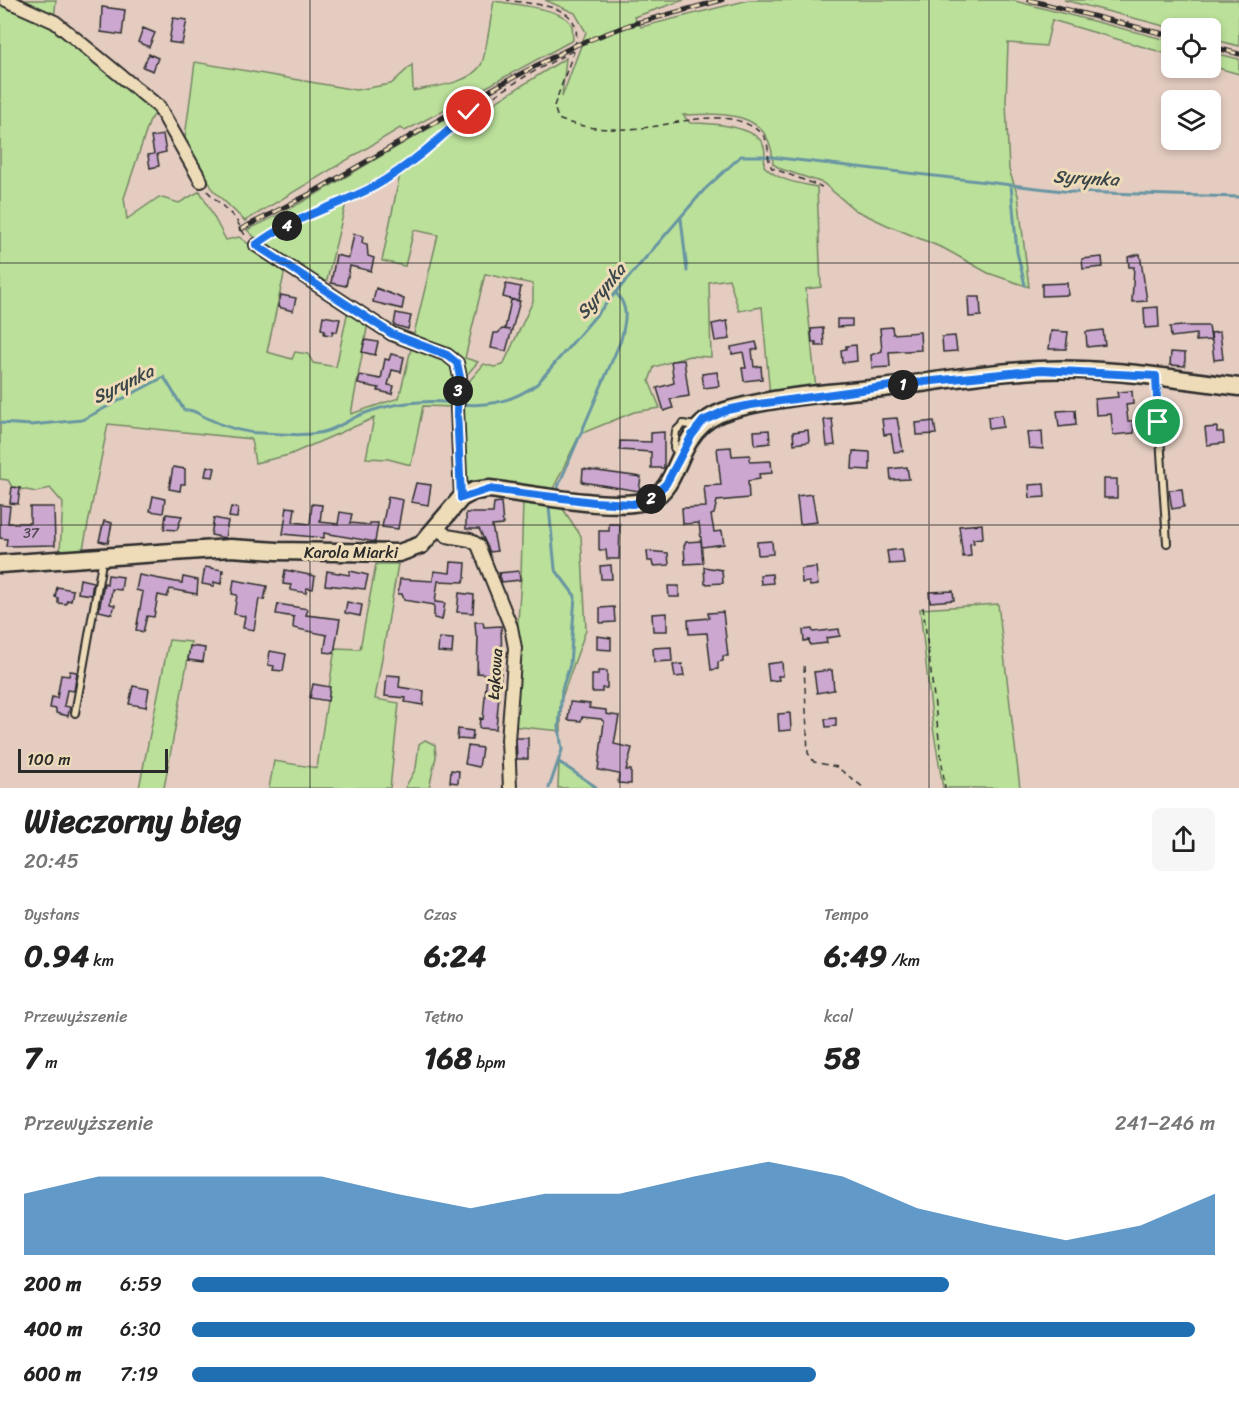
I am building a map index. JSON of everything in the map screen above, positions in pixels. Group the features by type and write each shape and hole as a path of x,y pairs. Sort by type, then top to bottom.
{"street":[{"path":"6,0 64,28 159,107 201,181"},
{"path":"256,245 392,334 452,358 459,369 461,498 489,489 632,504 649,500 657,495 703,421 716,414 751,405 957,378 1041,370 1156,376 1239,387"},
{"name":"Karola Miarki","path":"0,564 230,548 399,553 421,545 461,498"},
{"name":"Łąkowa","path":"435,527 447,536 470,540 478,545 511,627 515,648 508,740 510,788"}],"lane":[{"path":"1156,376 1167,543"},
{"path":"75,713 103,557"}],"path":[{"path":"507,0 565,11 575,23 577,35 574,51 554,106 558,119 571,125 611,128 650,127 704,118 732,120 762,134 767,140 769,163 777,172 822,187"},
{"path":"201,181 235,218 247,238 256,245 273,233 374,186 408,165 469,112 526,76 574,51"},
{"path":"923,607 945,788"},
{"path":"804,666 808,753 814,762 837,767 864,788"}],"green space":[{"path":"14,0 56,0 54,19"},
{"path":"545,0 684,0 634,17 641,27 749,0 1011,0 1161,38 1161,52 1052,20 1046,46 1008,43 1006,102 1009,170 1018,195 1029,287 988,273 945,249 855,210 823,183 781,169 773,164 771,146 764,133 755,124 743,118 714,114 683,115 690,123 732,127 752,134 760,140 764,147 764,166 770,171 789,181 817,187 821,287 806,289 816,390 770,396 762,307 739,311 729,279 709,282 711,357 689,356 654,367 649,381 660,408 634,412 580,434 552,491 469,483 462,475 464,387 484,364 494,367 503,365 533,301 533,284 485,274 465,358 478,362 463,379 462,368 454,354 440,346 413,338 438,235 414,230 405,266 382,261 400,174 483,110 566,58 562,97 586,32 575,13"},
{"path":"1064,0 1239,0 1239,46 1221,42 1221,18 1161,18 1161,25"},
{"path":"494,1 537,8 560,15 572,26 573,40 405,131 400,128 245,221 213,190 203,170 200,172 184,145 195,62 356,90 391,84 412,65 413,91 440,86 468,77 481,65"},
{"path":"0,2 51,24 157,112 150,120 124,198 127,219 159,197 179,203 200,191 226,240 239,237 285,270 267,352 292,359 295,352 308,354 313,363 336,367 348,310 368,323 351,414 399,398 412,345 437,356 450,366 454,380 454,407 423,406 411,465 388,459 366,458 374,418 289,455 255,463 251,439 108,424 83,549 60,551 63,503 50,488 36,492 12,487 8,480 0,479"},
{"path":"1221,55 1239,59 1239,74 1221,69"},
{"path":"468,108 409,159 341,198 346,203 325,288 263,245 247,230 303,201"},
{"path":"523,499 561,506 581,536 586,630 561,700 561,731 511,726 521,577"},
{"path":"376,564 398,564 375,699 399,703 390,788 269,788 274,761 317,768 335,648 360,649"},
{"path":"998,604 1020,788 943,788 933,727 920,609"},
{"path":"169,640 191,642 164,788 139,788"},
{"path":"425,740 435,745 436,757 429,788 405,788 416,768 419,744"},
{"path":"559,762 594,785 594,788 558,788"}],"building":[{"path":"102,7 125,10 122,35 101,32"},
{"path":"173,18 187,20 182,44 169,42"},
{"path":"143,28 155,33 149,47 138,42"},
{"path":"149,54 158,58 153,71 143,67"},
{"path":"163,135 166,152 157,154 159,166 150,168 148,155 154,154 151,137"},
{"path":"354,234 363,236 362,243 367,244 368,256 374,258 371,271 350,266 346,286 331,283 336,255 349,258"},
{"path":"1140,254 1147,301 1132,302 1134,267 1129,267 1128,257"},
{"path":"1102,257 1103,267 1083,269 1082,259"},
{"path":"1067,283 1068,295 1042,296 1042,284"},
{"path":"506,284 521,287 518,301 503,297"},
{"path":"376,288 404,299 402,309 373,302"},
{"path":"281,295 296,298 293,311 278,307"},
{"path":"968,297 980,297 981,316 969,317"},
{"path":"511,300 520,301 506,351 491,348 494,333 502,329 510,330 505,329"},
{"path":"1158,307 1159,327 1145,328 1144,308"},
{"path":"396,313 411,316 408,329 394,325"},
{"path":"323,316 340,319 337,332 333,331 332,335 324,334 325,330 321,329"},
{"path":"837,319 852,319 852,326 837,327"},
{"path":"727,321 730,339 715,341 712,324"},
{"path":"1209,326 1211,340 1196,341 1196,334 1171,337 1170,327"},
{"path":"892,327 893,334 920,332 921,350 889,352 890,367 872,368 871,355 882,351 880,328"},
{"path":"823,328 824,346 816,346 816,342 812,342 811,329"},
{"path":"1103,330 1105,345 1087,347 1086,332"},
{"path":"1051,331 1068,332 1066,349 1049,349"},
{"path":"1220,332 1223,359 1214,360 1211,333"},
{"path":"955,336 957,351 943,352 942,337"},
{"path":"365,340 378,342 375,355 362,352"},
{"path":"756,342 758,349 752,350 754,367 761,366 762,379 744,381 742,368 746,368 743,352 732,354 731,347"},
{"path":"856,345 857,361 842,363 841,350 846,349 846,346"},
{"path":"1171,352 1185,353 1185,366 1170,365"},
{"path":"391,354 404,357 401,372 392,370 388,385 394,386 392,394 378,391 379,388 358,384 360,375 381,379 385,359 389,360"},
{"path":"684,360 689,396 670,399 673,408 664,411 657,388 674,383 671,361"},
{"path":"717,372 719,386 704,388 702,374"},
{"path":"1132,391 1133,404 1126,405 1128,421 1133,421 1134,433 1113,435 1111,414 1096,415 1095,399 1118,397 1117,392"},
{"path":"1075,410 1076,425 1059,427 1057,411"},
{"path":"1002,415 1003,427 989,429 988,417"},
{"path":"897,418 903,451 894,452 891,434 884,435 882,419"},
{"path":"832,419 835,445 827,446 824,420"},
{"path":"934,421 936,434 917,435 916,423"},
{"path":"1217,427 1217,432 1223,432 1224,443 1207,445 1205,428"},
{"path":"769,430 770,443 755,445 754,431"},
{"path":"808,430 809,442 794,444 793,432"},
{"path":"1042,431 1043,449 1029,448 1027,433"},
{"path":"664,432 664,468 651,468 651,452 620,450 620,441 651,442 651,433"},
{"path":"731,447 732,456 750,455 750,462 771,461 772,473 759,474 760,479 748,481 749,498 717,501 714,514 711,515 714,532 722,531 724,544 702,547 699,523 683,524 682,508 706,507 704,486 721,485 717,448"},
{"path":"853,451 870,452 870,470 852,469"},
{"path":"207,466 215,468 213,477 205,476"},
{"path":"173,467 185,469 185,484 181,484 180,491 169,489"},
{"path":"907,467 909,479 891,480 890,469"},
{"path":"583,469 641,477 639,491 582,482"},
{"path":"1104,479 1117,479 1117,498 1104,498"},
{"path":"416,483 431,485 428,505 411,502"},
{"path":"1044,484 1045,497 1030,498 1029,485"},
{"path":"12,487 20,488 18,504 10,503"},
{"path":"1182,489 1184,507 1172,509 1169,490"},
{"path":"812,494 817,522 800,524 797,496"},
{"path":"153,496 165,499 163,513 150,511"},
{"path":"388,497 403,500 398,529 382,527"},
{"path":"501,502 503,525 492,526 497,551 490,552 479,529 466,529 466,513 493,513 494,503"},
{"path":"312,504 322,505 320,522 338,524 340,512 352,514 350,523 370,525 370,523 378,523 375,542 324,533 324,538 283,534 287,507 295,508 293,522 310,524"},
{"path":"0,505 10,506 8,523 30,523 30,507 54,507 55,545 6,546 7,539 0,538"},
{"path":"231,507 238,508 237,518 229,517"},
{"path":"166,514 182,516 177,530 164,529"},
{"path":"214,518 228,521 225,538 211,535"},
{"path":"104,521 112,523 108,543 99,541"},
{"path":"609,524 620,524 619,559 607,559 606,550 599,550 599,531 609,531"},
{"path":"982,524 983,538 973,539 974,543 970,544 971,556 963,557 959,526"},
{"path":"701,541 703,563 685,564 684,546 686,542"},
{"path":"772,541 773,554 758,555 757,542"},
{"path":"902,549 904,563 889,564 887,551"},
{"path":"647,551 668,553 669,565 653,566 652,561 648,561"},
{"path":"451,562 466,563 465,578 463,582 438,581 435,602 445,603 442,620 434,618 434,605 404,600 402,594 398,594 400,579 433,581 434,571 450,573"},
{"path":"611,565 612,579 601,579 600,566"},
{"path":"205,567 223,570 221,584 214,582 214,586 202,584"},
{"path":"704,567 722,570 723,583 705,584"},
{"path":"816,567 818,585 810,586 809,582 802,583 801,569"},
{"path":"285,570 315,576 313,589 307,588 306,593 290,590 291,585 283,584"},
{"path":"327,571 349,575 350,571 368,575 365,589 325,585"},
{"path":"519,571 520,580 502,582 499,573"},
{"path":"772,574 773,583 761,584 760,575"},
{"path":"108,575 123,577 121,590 112,589 110,604 115,605 112,614 99,611 104,583 107,584"},
{"path":"139,575 182,583 183,577 198,580 197,594 170,589 167,597 158,595 154,617 147,616 143,632 136,630 143,592 136,590"},
{"path":"80,579 93,582 91,595 78,593"},
{"path":"234,580 267,586 264,600 259,599 254,630 243,628 245,616 234,614 237,595 232,594"},
{"path":"668,586 679,586 679,597 669,597"},
{"path":"57,587 73,590 71,601 67,600 66,604 58,603 58,598 55,597"},
{"path":"953,591 954,600 930,602 929,592"},
{"path":"459,593 474,595 473,613 457,612"},
{"path":"347,602 362,605 360,616 345,613"},
{"path":"278,604 308,609 306,615 340,619 334,653 324,652 327,635 293,628 294,617 276,614"},
{"path":"614,607 615,622 600,623 600,608"},
{"path":"723,612 728,656 723,656 723,661 718,662 718,669 711,670 707,633 689,634 688,620 709,618 708,613"},
{"path":"667,613 667,631 653,631 652,614"},
{"path":"475,622 483,622 484,627 501,626 502,661 496,729 479,728 480,718 483,719 487,674 477,673 478,637"},
{"path":"812,629 813,632 839,629 840,636 826,638 827,643 810,645 809,640 804,641 803,630"},
{"path":"597,636 611,638 611,650 597,649"},
{"path":"439,638 453,639 452,653 438,652"},
{"path":"190,646 205,648 203,662 188,660"},
{"path":"671,647 672,661 654,662 653,648"},
{"path":"270,651 286,654 283,671 273,670 274,666 268,665"},
{"path":"782,662 783,676 778,676 779,680 769,681 767,664"},
{"path":"682,664 684,676 675,677 673,665"},
{"path":"832,670 834,690 817,693 814,672"},
{"path":"70,671 77,672 74,691 67,690 64,706 70,707 68,716 56,713 56,709 50,708 52,697 57,698 61,675 69,676"},
{"path":"598,671 607,671 607,688 602,688 602,692 592,692 592,675 598,675"},
{"path":"387,675 400,676 399,687 424,691 423,705 405,702 406,698 385,696"},
{"path":"313,684 330,687 328,701 310,698"},
{"path":"133,686 149,689 146,707 129,704"},
{"path":"570,702 590,704 589,708 606,710 606,714 619,716 614,744 632,748 626,770 631,770 631,784 618,783 619,774 598,770 604,722 601,719 582,717 581,721 568,720"},
{"path":"790,713 791,730 779,731 778,714"},
{"path":"836,718 836,726 826,727 825,719"},
{"path":"458,729 473,731 472,740 457,739"},
{"path":"516,738 528,738 528,759 517,759"},
{"path":"468,746 482,748 479,767 465,764"},
{"path":"451,770 459,771 458,783 450,782"}],"waterway":[{"name":"Syrynka","path":"462,404 502,401 537,384 704,190 741,156 762,156 1072,192 1239,197"},
{"path":"1011,185 1017,252 1025,285"},
{"path":"681,218 687,271"},
{"path":"557,489 621,340 625,310 616,293"},
{"name":"Syrynka","path":"0,423 31,425 82,420 164,377 184,410 194,411 228,427 255,433 295,435 320,433 336,428 360,415 395,405 419,402 456,403"},
{"path":"549,507 555,569 575,596 570,665 562,689 559,727 562,750 549,788"},
{"path":"559,762 596,787"}],"railway":[{"path":"241,229 310,194 503,83 576,45 629,25 722,0"},
{"path":"1029,0 1161,33"},
{"path":"1221,49 1239,54"}],"route":[{"path":"469,112 408,165 374,186 265,237 256,245 392,334 411,343 437,350 457,363 460,377 457,409 458,479 461,498 474,491 489,489 594,502 632,504 649,500 657,495 666,484 692,435 703,421 716,414 751,405 957,378 1041,370 1156,376 1158,422"}]}
